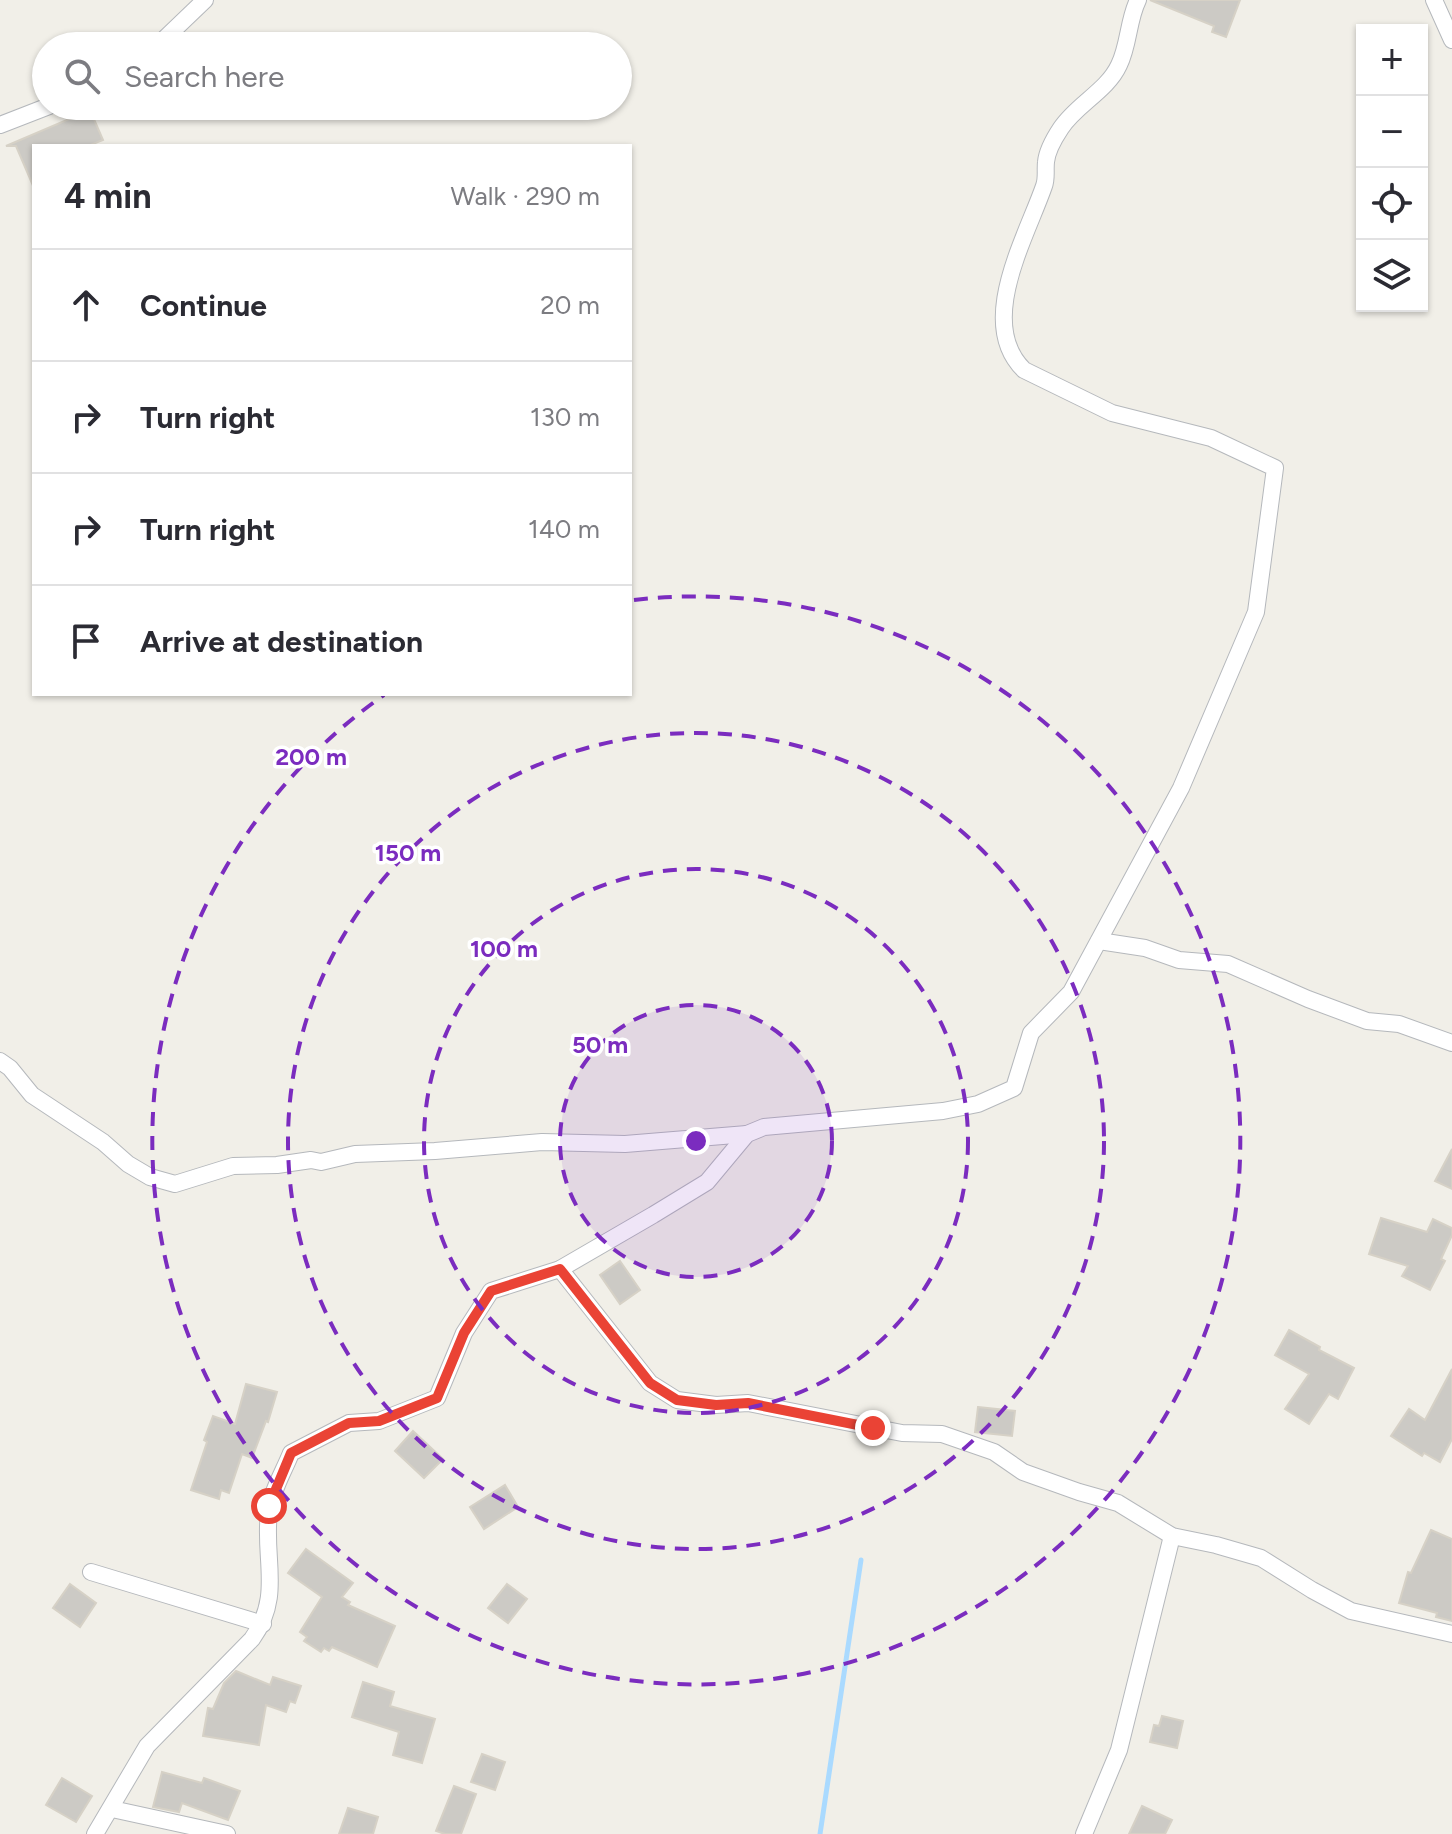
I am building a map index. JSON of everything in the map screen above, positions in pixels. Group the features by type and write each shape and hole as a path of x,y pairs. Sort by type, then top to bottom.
{"street":[{"path":"172,32 205,0"},
{"path":"0,1061 10,1068 32,1095 103,1142 128,1164 150,1177 175,1184 233,1166 311,1160 321,1162 355,1154 542,1142 625,1144 747,1134 764,1127 943,1111 978,1104 1014,1088 1031,1033 1071,992 1181,788 1256,612 1275,468 1211,438 1112,413 1024,370 1013,359 1006,340 1007,286 1046,181 1046,159 1061,128 1119,66 1138,0"},
{"path":"1434,0 1452,40"},
{"path":"0,125 32,113"},
{"path":"1099,941 1145,948 1179,960 1228,964 1367,1021 1399,1024 1452,1043"},
{"path":"95,1834 147,1746 263,1624 272,1584 267,1534 269,1506 291,1453 349,1423 379,1421 437,1398 464,1333 491,1291 560,1269 707,1182 747,1134"},
{"path":"560,1269 650,1383 677,1400 716,1405 748,1403 902,1433 942,1434 994,1452 1023,1472 1118,1503 1172,1536 1261,1558 1351,1611 1452,1634"},
{"path":"1084,1834 1119,1750 1172,1536"},
{"path":"91,1572 263,1624"},
{"path":"112,1809 227,1834"}],"building":[{"path":"1150,0 1240,0 1226,37 1212,32 1214,26"},
{"path":"67,120 94,120 103,140 93,144 32,144 32,183 16,146 6,146"},
{"path":"1452,1149 1452,1189 1435,1181"},
{"path":"1381,1218 1427,1232 1433,1219 1452,1228 1441,1259 1445,1261 1430,1290 1402,1276 1408,1266 1369,1254"},
{"path":"620,1261 640,1290 620,1304 600,1275"},
{"path":"1289,1330 1354,1368 1338,1399 1329,1394 1309,1424 1285,1409 1309,1374 1275,1355"},
{"path":"1452,1369 1452,1439 1440,1462 1424,1453 1422,1456 1391,1436 1409,1409 1425,1420"},
{"path":"246,1384 277,1392 252,1458 242,1454 229,1493 221,1490 219,1499 191,1490 213,1416 235,1424"},
{"path":"978,1407 1015,1411 1012,1436 975,1432"},
{"path":"413,1431 443,1459 424,1478 395,1451"},
{"path":"505,1485 518,1507 484,1529 470,1507"},
{"path":"1431,1530 1452,1539 1452,1621 1436,1617 1437,1613 1399,1603 1408,1572 1411,1573"},
{"path":"306,1549 353,1583 342,1597 350,1602 348,1605 395,1626 377,1667 332,1647 329,1651 324,1648 321,1652 304,1641 307,1637 300,1632 322,1597 288,1573"},
{"path":"70,1584 96,1603 80,1627 53,1608"},
{"path":"507,1584 527,1599 508,1623 488,1608"},
{"path":"236,1671 270,1685 273,1677 301,1686 295,1703 290,1701 286,1712 266,1705 259,1745 203,1736 208,1708 213,1709 224,1683"},
{"path":"363,1682 394,1692 390,1706 435,1719 422,1763 393,1755 399,1732 352,1717"},
{"path":"1162,1716 1183,1721 1177,1748 1150,1742 1154,1725 1159,1726"},
{"path":"482,1754 505,1762 495,1790 471,1782"},
{"path":"162,1772 202,1783 204,1778 240,1791 228,1820 182,1803 179,1812 153,1807"},
{"path":"62,1778 92,1796 76,1822 46,1805"},
{"path":"454,1786 476,1794 461,1834 445,1834 436,1831"},
{"path":"1142,1806 1172,1820 1165,1834 1129,1834"},
{"path":"348,1808 378,1817 373,1834 339,1834"}],"waterway":[{"path":"820,1834 861,1560"}],"route":[{"path":"269,1506 291,1453 349,1423 379,1421 437,1398 464,1333 491,1291 560,1269 650,1383 677,1400 716,1405 748,1403 873,1428"}]}
